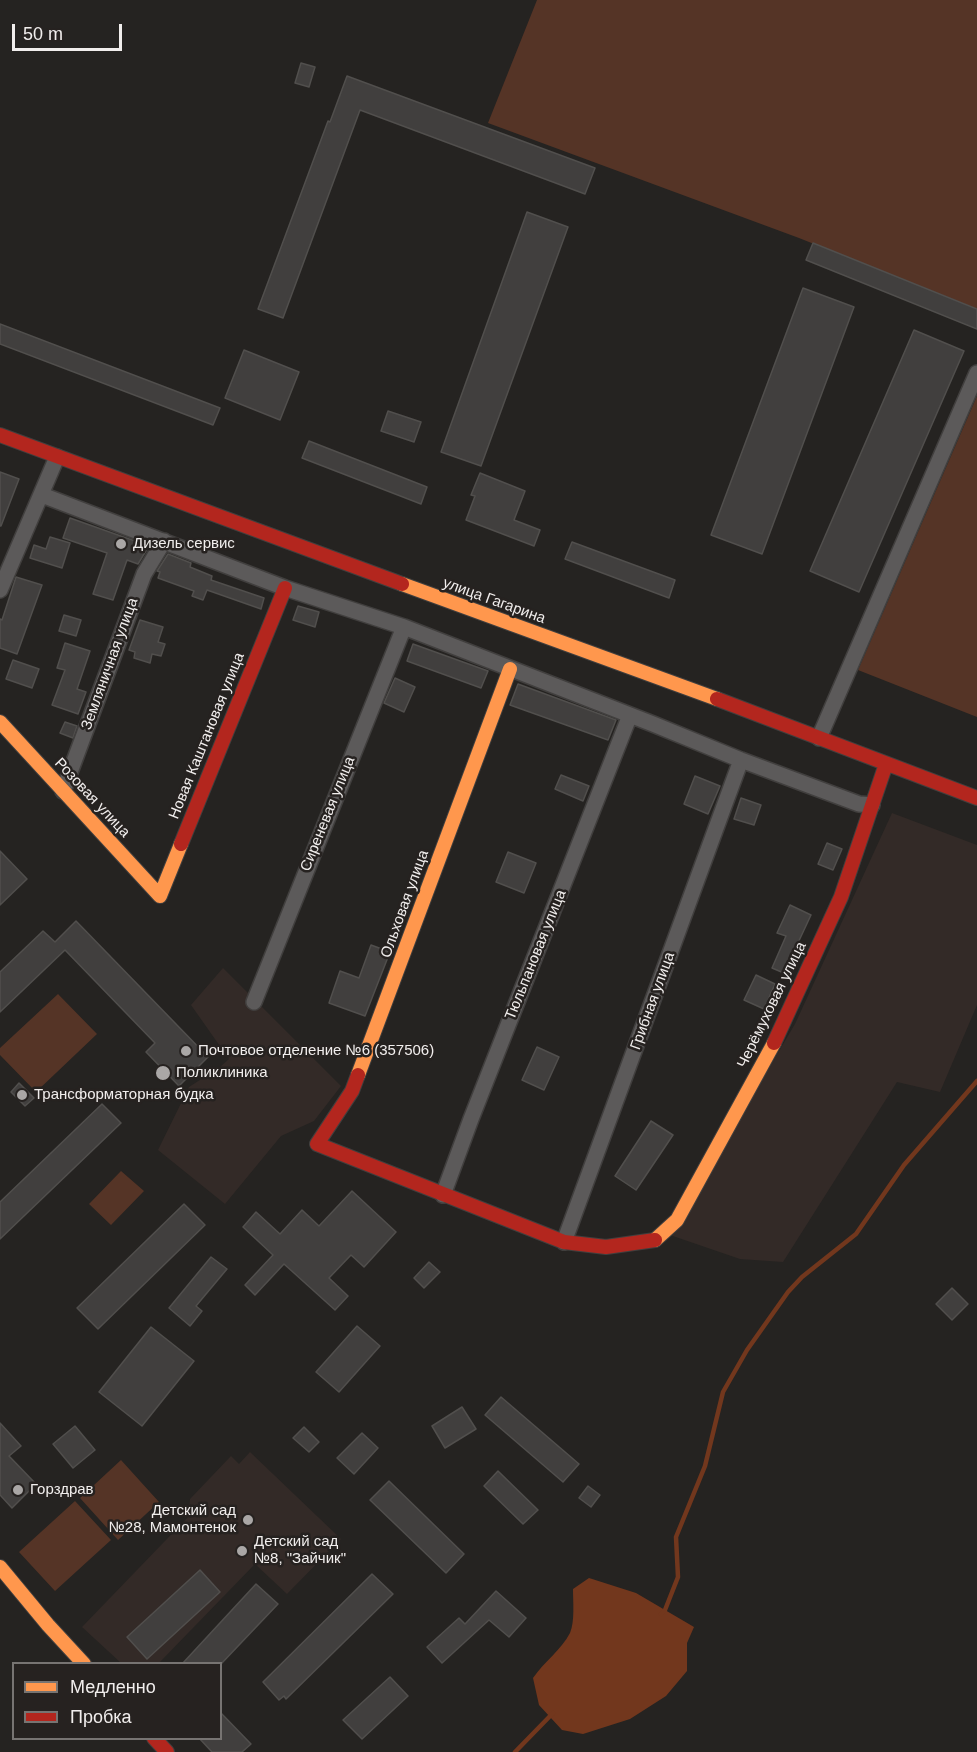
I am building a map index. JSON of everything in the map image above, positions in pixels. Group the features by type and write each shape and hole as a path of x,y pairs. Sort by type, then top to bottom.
{"street":[{"path":"819,738 977,373"},
{"name":"улица Гагарина","path":"0,435 554,641 660,678 977,798"},
{"path":"0,590 57,457"},
{"path":"42,495 285,588 404,627 741,760 859,804 872,805"},
{"name":"Земляничная улица","path":"63,791 144,574 164,541"},
{"name":"Новая Каштановая улица","path":"160,896 285,588"},
{"name":"Сиреневая улица","path":"254,1002 404,627"},
{"name":"Ольховая улица","path":"443,1195 317,1144 352,1091 510,669"},
{"name":"Тюльпановая улица","path":"443,1195 630,715"},
{"name":"Розовая улица","path":"0,722 160,896"},
{"name":"Грибная улица","path":"564,1242 741,760"},
{"name":"Черёмуховая улица","path":"564,1242 606,1247 653,1242 677,1220 782,1028 842,897 886,764"},
{"path":"443,1195 564,1242"},
{"path":"0,1568 41,1618 82,1662"},
{"path":"156,1740 167,1752"}],"shaded area":[{"path":"537,0 977,0 977,309 799,238 488,123"},
{"path":"977,396 977,717 858,670"},
{"path":"892,813 977,845 977,1005 940,1092 897,1082 783,1262 740,1259 670,1235 795,1024"},
{"path":"223,968 341,1086 314,1121 281,1136 225,1204 158,1150 189,1087 229,1059 191,1005"},
{"path":"58,994 97,1034 36,1092 0,1055 0,1048"},
{"path":"121,1171 144,1191 111,1225 89,1204"},
{"name":"Детский сад №8, \"Зайчик\"","path":"250,1452 341,1539 287,1594 255,1564 160,1662 120,1662 82,1627 192,1513 189,1510 190,1499 231,1456 239,1464"},
{"path":"121,1460 159,1502 118,1540 80,1498"},
{"path":"75,1501 111,1540 55,1591 19,1552"},
{"path":"589,1578 636,1593 694,1627 687,1643 687,1671 666,1696 630,1719 583,1734 562,1730 539,1705 533,1678 570,1633 573,1617 573,1589"}],"building":[{"path":"301,63 315,67 309,87 295,83"},
{"path":"347,76 595,168 585,194 360,110 283,318 258,309"},
{"path":"527,212 568,227 481,466 441,452"},
{"path":"813,243 977,309 977,329 806,260"},
{"path":"803,288 854,307 762,554 711,535"},
{"path":"0,324 220,408 213,425 0,344"},
{"path":"914,330 964,351 859,592 810,571"},
{"path":"244,350 299,372 280,420 225,398"},
{"path":"388,411 421,422 414,442 381,431"},
{"path":"309,441 427,487 421,504 302,458"},
{"path":"0,472 19,479 1,526 0,526"},
{"path":"480,473 525,491 514,520 540,530 534,546 466,520 475,496 471,495"},
{"path":"70,518 149,546 138,564 127,560 113,600 93,594 107,553 63,538"},
{"path":"50,537 70,543 62,568 30,558 34,545 46,549"},
{"path":"572,542 675,580 669,598 565,559"},
{"path":"168,554 191,563 190,567 212,576 211,580 264,598 261,609 207,590 203,600 192,596 194,591 158,578 160,572 157,571"},
{"path":"16,577 42,585 17,654 0,648 0,619 2,620"},
{"path":"298,606 319,612 315,627 293,620"},
{"path":"64,615 81,620 76,636 59,631"},
{"path":"140,620 163,627 158,642 165,644 161,656 152,654 150,663 134,658 135,652 129,650"},
{"path":"65,643 90,651 77,689 86,692 78,714 52,705 65,670 57,668"},
{"path":"413,644 488,671 481,688 407,661"},
{"path":"13,660 39,669 32,688 6,679"},
{"path":"395,678 415,687 404,712 384,703"},
{"path":"518,684 616,720 608,740 510,705"},
{"path":"65,722 77,726 73,738 60,733"},
{"path":"561,775 589,786 583,801 555,789"},
{"path":"695,776 720,786 708,814 684,804"},
{"path":"741,798 761,805 754,825 734,819"},
{"path":"827,843 842,849 833,870 818,864"},
{"path":"0,851 27,879 0,905"},
{"path":"508,852 536,863 524,893 496,882"},
{"path":"790,905 811,915 790,960 797,963 791,976 772,968 786,936 777,933"},
{"path":"76,921 208,1057 179,1086 146,1052 155,1043 65,950 0,1012 0,972 43,931 55,942"},
{"path":"371,945 390,952 365,1016 329,1003 340,971 359,978"},
{"path":"756,975 775,984 764,1009 744,1000"},
{"path":"537,1047 559,1057 544,1090 522,1080"},
{"name":"Трансформаторная будка","path":"19,1083 34,1098 25,1106 11,1092"},
{"path":"102,1104 121,1123 0,1239 0,1202"},
{"path":"651,1121 673,1135 636,1190 615,1176"},
{"path":"352,1191 396,1232 364,1267 351,1255 329,1278 348,1296 335,1310 284,1264 255,1295 245,1285 273,1255 243,1227 256,1212 280,1234 302,1210 319,1226"},
{"path":"184,1204 205,1225 98,1329 77,1308"},
{"path":"211,1257 227,1269 196,1306 202,1311 190,1326 169,1308"},
{"path":"429,1262 440,1272 424,1288 414,1278"},
{"path":"952,1288 968,1304 952,1320 936,1304"},
{"path":"357,1326 380,1346 339,1392 316,1372"},
{"path":"151,1327 194,1361 142,1426 99,1392"},
{"path":"501,1397 579,1464 563,1482 485,1415"},
{"path":"462,1407 476,1429 445,1448 432,1426"},
{"path":"0,1423 21,1446 9,1456 36,1484 12,1508 0,1495"},
{"path":"75,1426 95,1450 73,1468 53,1444"},
{"path":"304,1427 319,1442 309,1452 293,1438"},
{"path":"362,1433 378,1448 354,1474 337,1458"},
{"path":"498,1471 538,1510 523,1524 484,1486"},
{"path":"389,1481 464,1554 446,1573 370,1500"},
{"path":"588,1486 600,1495 591,1507 579,1498"},
{"path":"200,1570 220,1592 147,1659 127,1637"},
{"path":"372,1574 393,1594 286,1699 284,1696 279,1700 263,1682"},
{"path":"256,1584 278,1604 222,1663 184,1662"},
{"path":"496,1591 526,1618 509,1637 489,1620 442,1663 427,1647 459,1618 465,1624"},
{"path":"390,1677 408,1696 362,1739 343,1720"},
{"path":"222,1714 251,1744 242,1752 212,1752 201,1740 222,1740"}],"waterway":[{"path":"661,1614 665,1610 678,1577 676,1537 705,1466 723,1392 747,1350 788,1292 802,1277 856,1234 904,1165 977,1081"},
{"path":"515,1752 553,1713"}],"traffic: slow":[{"path":"402,584 717,699"},
{"path":"358,1075 510,669"},
{"path":"0,722 160,896 181,844"},
{"path":"655,1240 677,1220 774,1043"},
{"path":"0,1567 82,1662"}],"traffic: jam":[{"path":"0,435 402,584"},
{"path":"181,844 285,588"},
{"path":"717,699 977,798"},
{"path":"774,1043 841,897 886,764"},
{"path":"358,1075 352,1091 317,1144 564,1242 606,1247 655,1240"},
{"path":"156,1740 167,1752"}],"place":[{"name":"Дизель сервис","path":"121,544"},
{"name":"Почтовое отделение №6 (357506)","path":"186,1051"},
{"name":"Поликлиника","path":"163,1073"},
{"name":"Трансформаторная будка","path":"22,1095"},
{"name":"Горздрав","path":"18,1490"},
{"name":"Детский сад №28, Мамонтенок","path":"248,1520"},
{"name":"Детский сад №8, \"Зайчик\"","path":"242,1551"}]}
